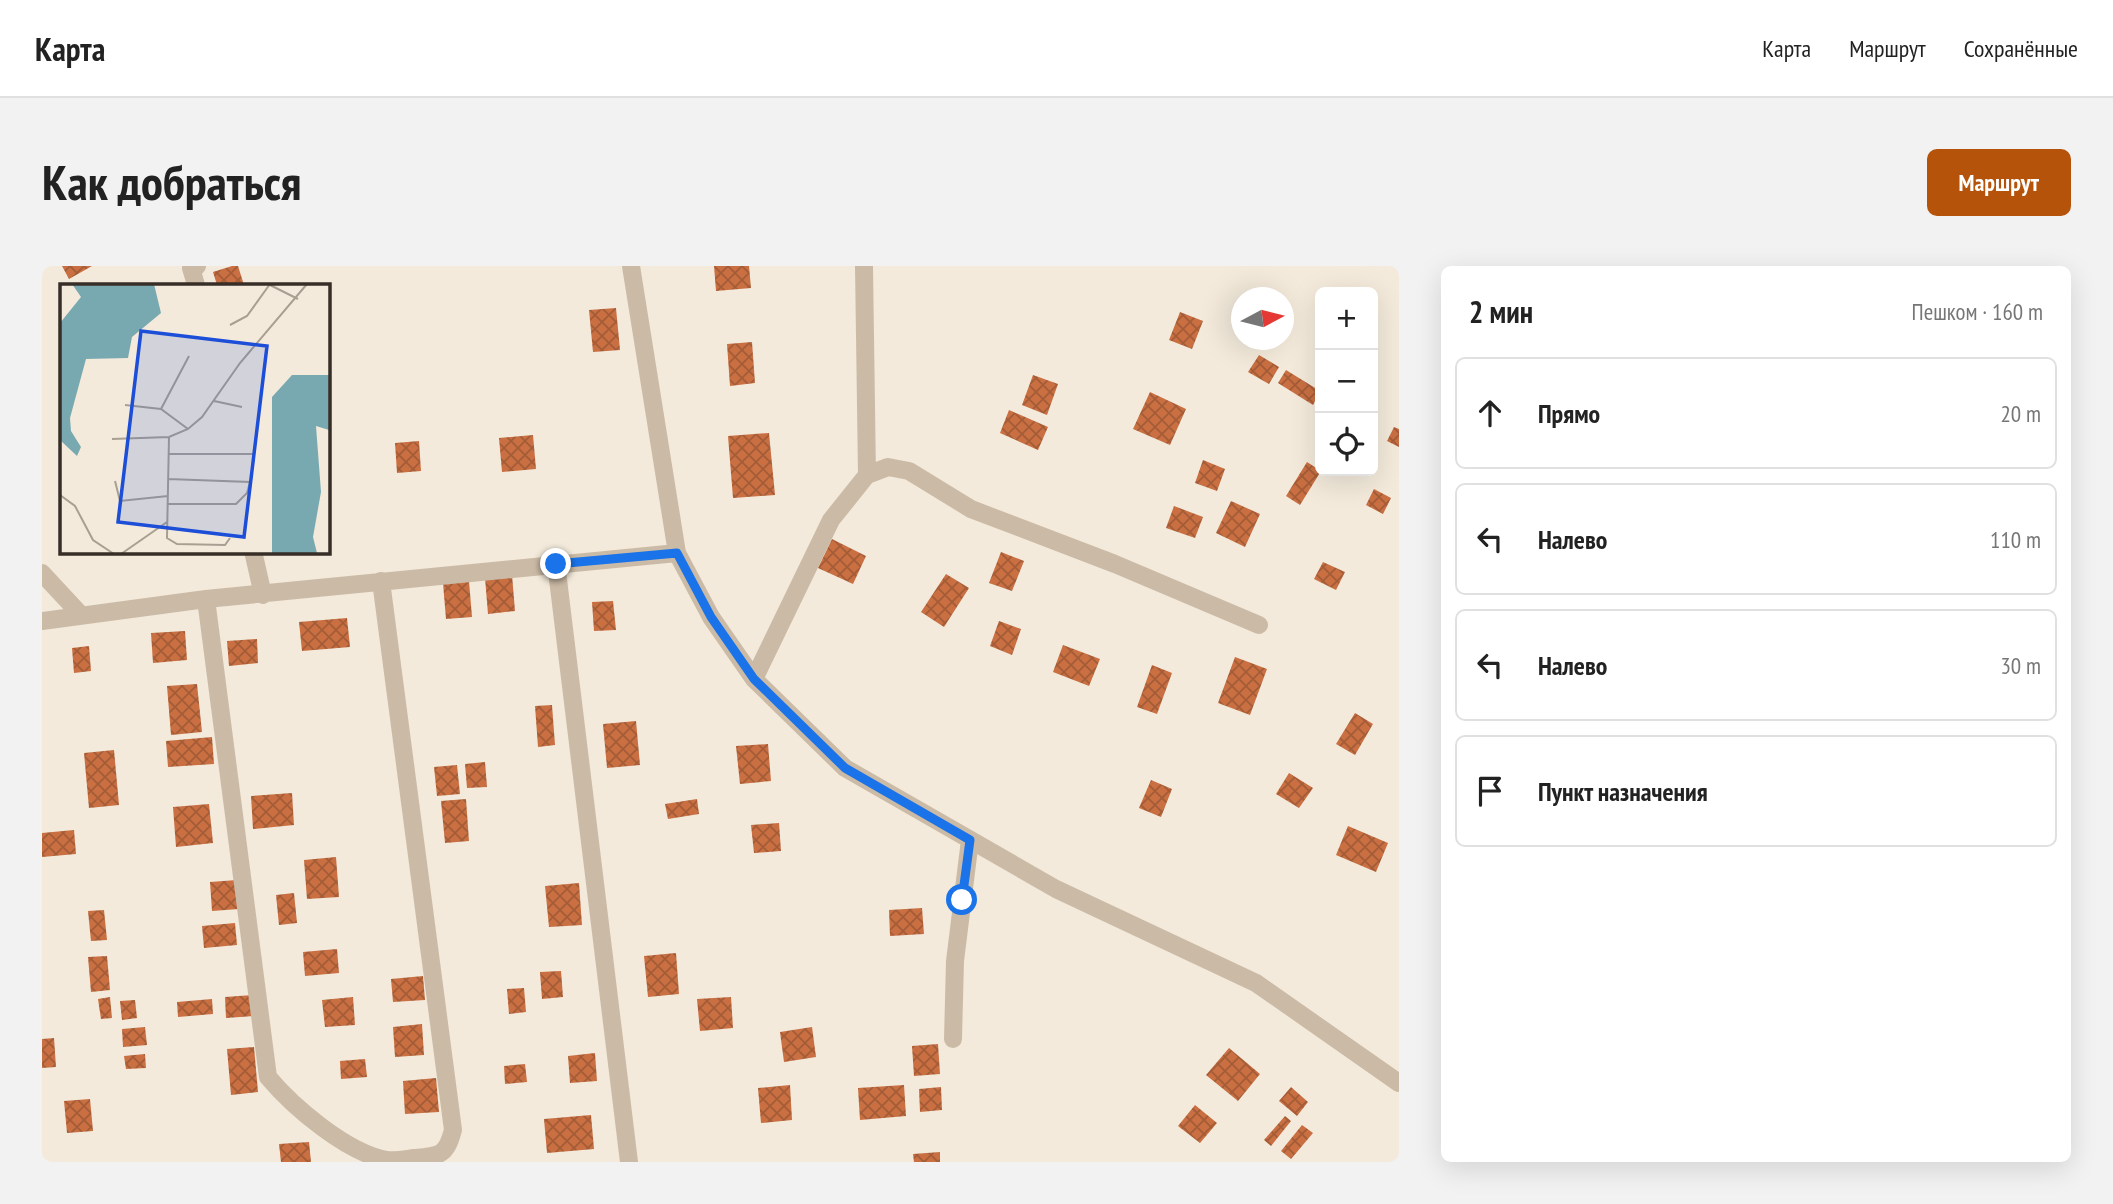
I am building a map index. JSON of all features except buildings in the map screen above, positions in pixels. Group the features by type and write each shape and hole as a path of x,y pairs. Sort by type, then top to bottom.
{"street":[{"path":"196,284 191,268 197,266"},
{"path":"631,266 677,553 711,617 754,679 845,768 1056,889 1256,983 1399,1083"},
{"path":"864,266 867,475"},
{"path":"754,679 831,520 867,475 888,467 909,471 971,509 1115,564 1259,625"},
{"path":"253,553 263,595"},
{"path":"42,621 206,599 677,553"},
{"path":"556,564 629,1162"},
{"path":"42,573 81,615"},
{"path":"206,599 268,1077 286,1099 355,1147 388,1160 436,1156 448,1147 453,1130 381,581"},
{"path":"953,1039 955,961 970,840"}],"route":[{"path":"556,564 677,553 711,617 754,679 845,768 970,840 962,900"}]}
